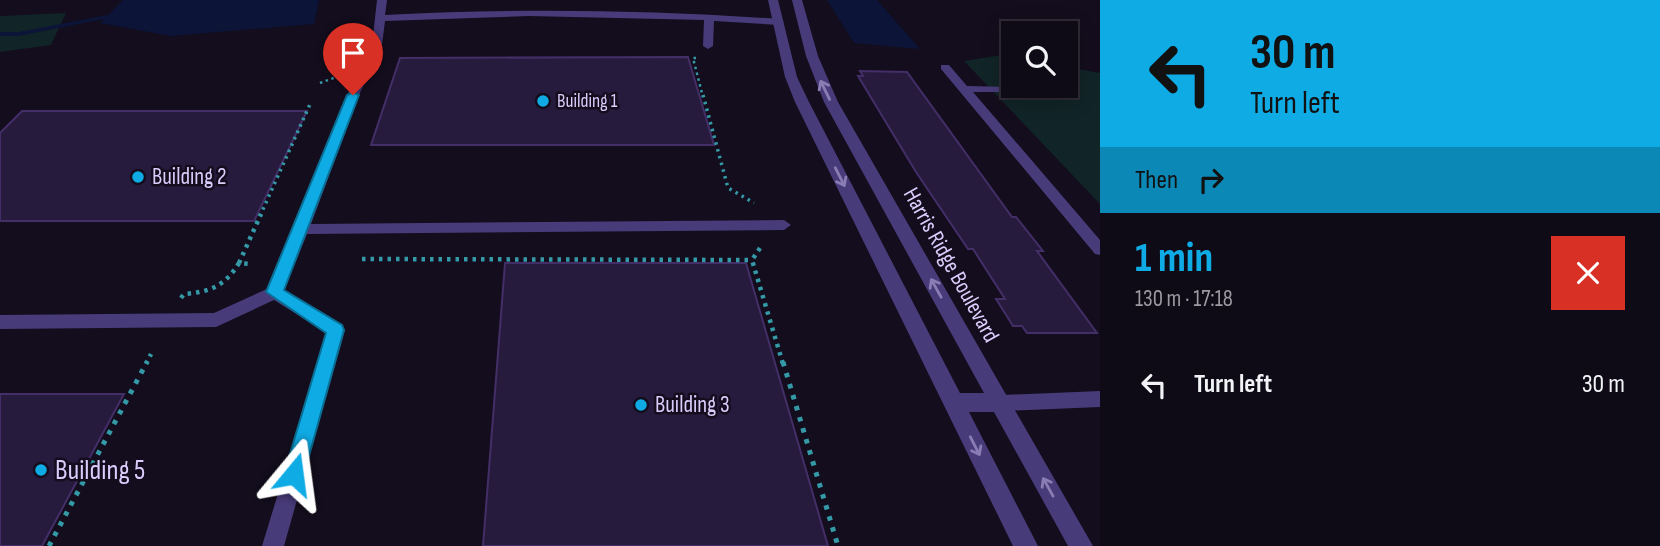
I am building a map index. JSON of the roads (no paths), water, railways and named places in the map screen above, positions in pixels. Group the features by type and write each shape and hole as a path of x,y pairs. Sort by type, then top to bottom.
{"street":[{"path":"774,0 791,77 802,102 1026,546"},
{"name":"Harris Ridge Boulevard","path":"797,0 815,67 831,102 1081,546"},
{"path":"953,402 1001,403"}],"lane":[{"path":"0,322 216,320 275,292 353,95 377,45 382,0"},
{"path":"380,18 444,14 709,17 779,22"},
{"path":"708,46 709,17"},
{"path":"945,67 1100,250"},
{"path":"964,89 1001,89"},
{"path":"302,229 784,225"},
{"path":"273,546 336,330 275,292"},
{"path":"1001,403 1100,399"}],"water":[{"path":"123,0 319,0 314,24 171,36 100,23"},
{"path":"827,0 877,0 920,49 854,43"}],"waterway":[{"path":"0,34 19,34 107,17"}],"place":[{"name":"Building 1","path":"543,101"},
{"name":"Building 2","path":"138,177"},
{"name":"Building 3","path":"641,405"},
{"name":"Building 5","path":"41,470"}]}
